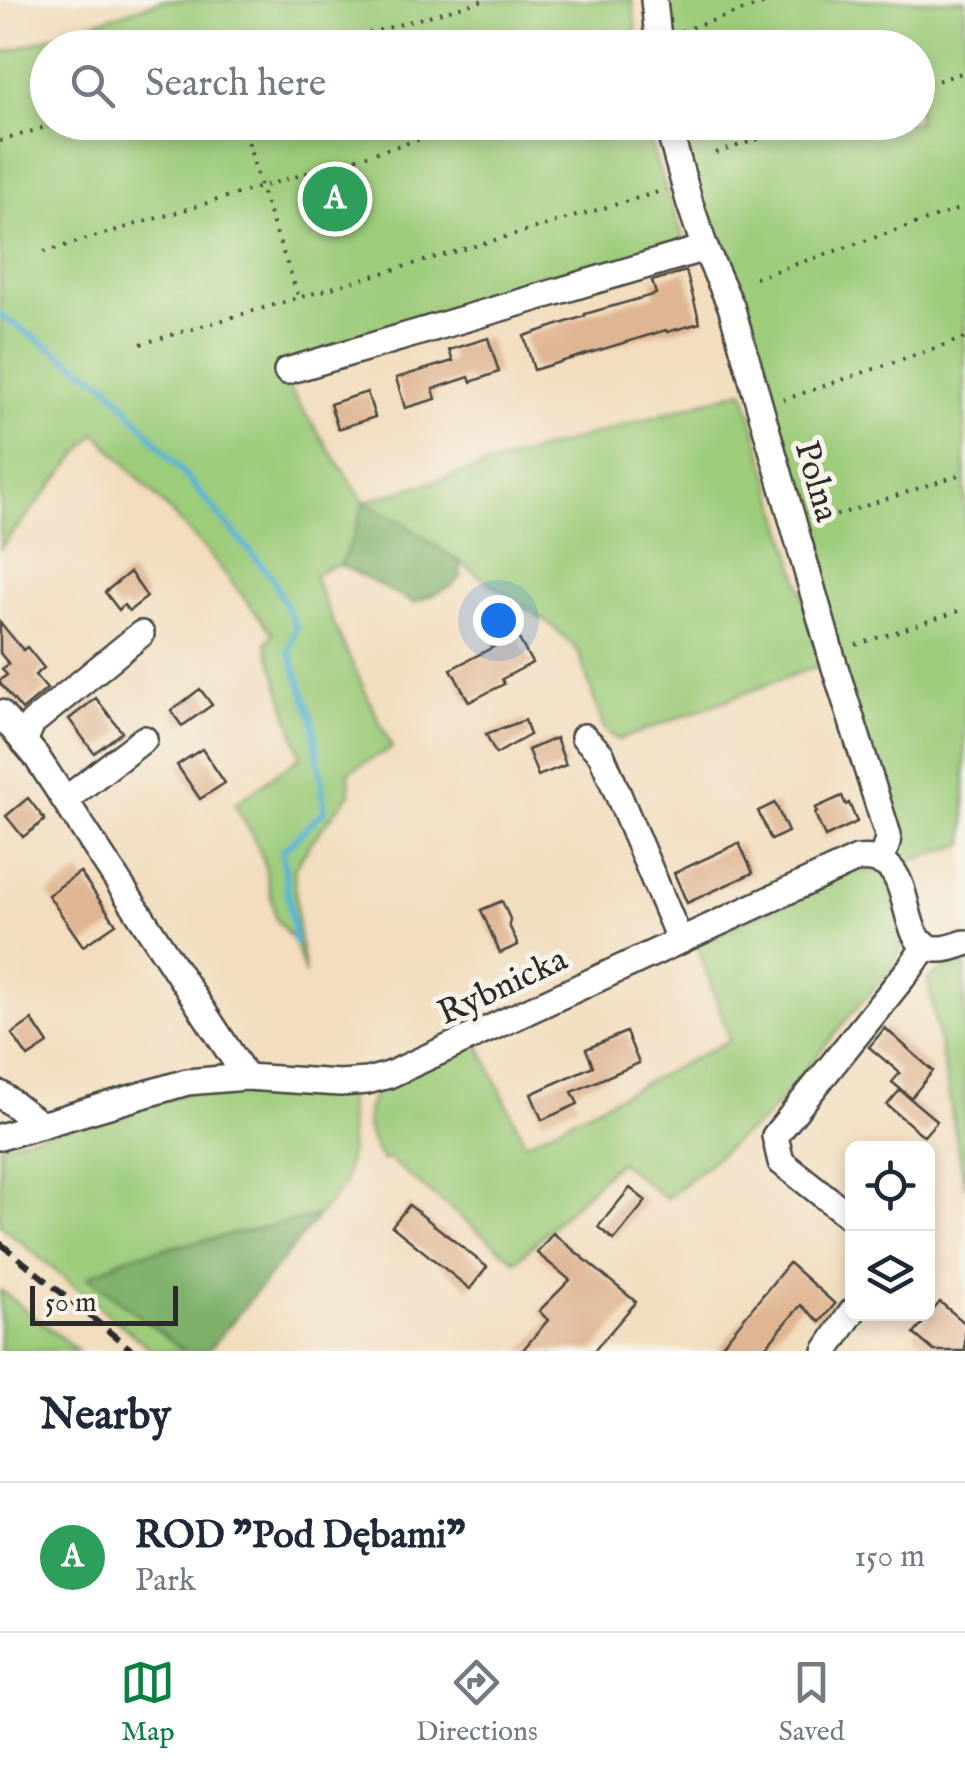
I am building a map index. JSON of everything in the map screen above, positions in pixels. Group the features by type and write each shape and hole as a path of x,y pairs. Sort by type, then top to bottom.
{"street":[{"path":"654,0 657,30"},
{"name":"Polna","path":"673,140 705,248 731,306 837,674 888,835 880,861"},
{"path":"288,370 705,248"},
{"path":"24,742 32,723 140,634"},
{"path":"0,712 65,800 246,1077"},
{"path":"584,737 601,754 680,942"},
{"path":"65,800 144,739"},
{"name":"Rybnicka","path":"0,1136 178,1084 246,1077 333,1084 374,1080 847,863 866,858 880,861"},
{"path":"880,861 896,874 913,929 926,946 944,950 965,943"},
{"path":"845,1212 781,1162 775,1136 926,946"},
{"path":"0,1094 41,1125"},
{"path":"826,1351 846,1321"}],"path":[{"path":"380,30 484,0"},
{"path":"693,30 775,0"},
{"path":"935,82 965,72"},
{"path":"0,141 30,132"},
{"path":"247,140 299,298"},
{"path":"44,252 417,140"},
{"path":"716,153 755,140"},
{"path":"141,344 684,184"},
{"path":"755,278 965,207"},
{"path":"783,400 965,338"},
{"path":"816,522 965,473"},
{"path":"856,645 965,609"}],"green space":[{"path":"162,0 632,0 636,30 72,30"},
{"path":"664,0 965,0 965,844 900,864 727,271 703,213 682,140 935,140 935,30 667,30"},
{"path":"30,44 30,140 650,140 686,244 279,367 288,387 364,502 744,390 823,664 618,740 604,729 578,650 552,626 399,520 364,503 340,565 325,568 314,576 392,748 349,771 350,793 294,869 305,974 295,943 276,919 263,859 235,804 301,756 266,643 273,634 207,551 96,433 0,548 0,54"},
{"path":"364,502 399,520 460,563 461,577 450,587 414,603 340,565"},
{"path":"851,869 885,872 902,924 902,946 891,969 763,1121 666,1199 619,1161 516,1261 387,1158 383,1161 377,1152 367,1116 379,1089 478,1042 525,1143 730,1040 697,944"},
{"path":"965,955 965,1187 928,979"},
{"path":"252,1085 348,1093 350,1152 344,1184 318,1216 131,1256 89,1277 185,1351 153,1351 0,1225 0,1145 203,1088"},
{"path":"318,1216 208,1351 185,1351 88,1277 130,1256"},
{"path":"0,1290 78,1351 0,1351"}],"building":[{"path":"686,271 700,323 534,370 524,336 656,294 652,281"},
{"path":"488,338 499,372 433,389 436,399 405,408 396,378 453,361 449,350"},
{"path":"367,392 375,417 338,429 330,404"},
{"path":"130,572 147,597 129,611 124,605 119,610 105,592"},
{"path":"0,622 44,668 35,675 47,689 22,710 0,683 7,675 2,669 9,664 0,653"},
{"path":"513,628 532,663 502,679 504,684 469,702 451,669 503,642 499,635"},
{"path":"200,689 212,705 182,726 171,711"},
{"path":"96,698 122,732 94,753 69,719"},
{"path":"525,720 530,735 496,754 486,734"},
{"path":"556,738 566,765 538,776 528,750"},
{"path":"202,749 225,783 200,799 177,765"},
{"path":"842,796 857,822 825,837 815,808"},
{"path":"28,798 45,820 23,837 6,816"},
{"path":"775,803 788,832 771,840 758,811"},
{"path":"739,843 753,873 687,903 674,873"},
{"path":"80,872 116,924 83,946 48,895"},
{"path":"502,901 518,945 500,953 481,910"},
{"path":"32,1020 48,1044 28,1057 12,1034"},
{"path":"885,1028 933,1071 911,1098 892,1082 900,1073 869,1047"},
{"path":"626,1032 639,1063 572,1092 578,1104 542,1120 531,1094 593,1066 586,1049"},
{"path":"900,1090 937,1121 924,1136 887,1105"},
{"path":"630,1188 646,1201 614,1240 598,1227"},
{"path":"409,1205 487,1267 470,1289 392,1226"},
{"path":"553,1233 636,1302 594,1351 522,1351 548,1320 539,1311 570,1280 537,1253"},
{"path":"789,1263 835,1304 820,1322 801,1305 762,1351 717,1351"},
{"path":"940,1302 965,1323 965,1351 934,1351 914,1334 925,1321 935,1321 935,1308"}],"waterway":[{"path":"0,315 108,385 272,577 296,627 289,651 313,720 325,810 282,851 295,943"}],"railway":[{"path":"0,1243 133,1351"}],"place":[{"name":"ROD \"Pod Dębami\"","path":"335,199"}]}
